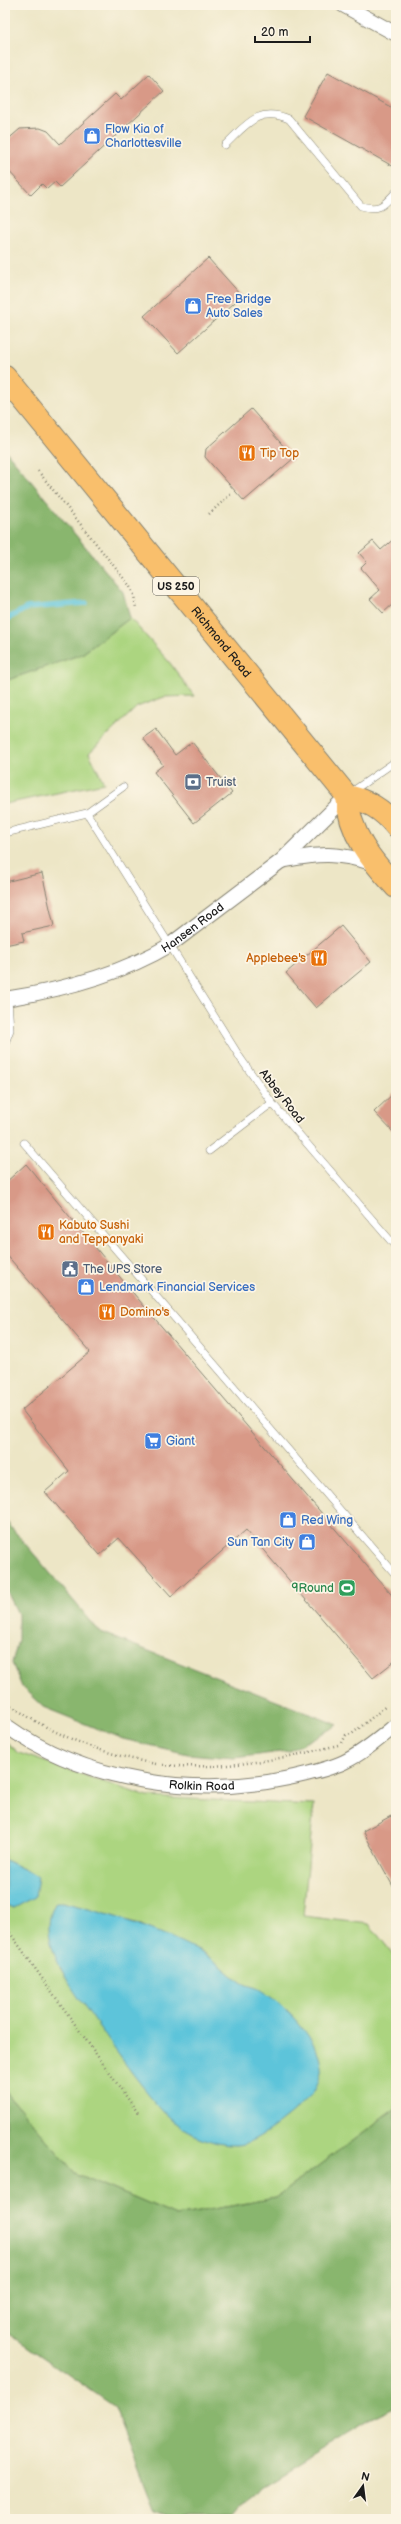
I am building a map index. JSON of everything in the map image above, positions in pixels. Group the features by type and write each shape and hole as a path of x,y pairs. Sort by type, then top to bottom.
{"highway":[{"name":"Richmond Road","path":"5,377 347,796"},
{"path":"396,826 387,816 368,801 347,796 348,814 356,834 375,864 396,887"}],"street":[{"path":"343,5 396,34"},
{"name":"Hansen Road","path":"7,999 52,992 102,976 151,956 170,945 281,861 347,796"},
{"path":"281,861 318,854 348,856 375,864"},
{"name":"Rolkin Road","path":"5,1725 38,1745 86,1765 150,1782 198,1787 271,1781 326,1769 354,1756 396,1725"}],"lane":[{"path":"226,145 251,120 264,114 276,114 289,119 361,206 372,209 382,207 396,192"},
{"path":"347,796 396,761"},
{"path":"5,833 86,813 123,787"},
{"name":"Abbey Road","path":"86,813 241,1059 272,1103 396,1247"},
{"path":"5,1043 10,1030 7,999"},
{"path":"209,1151 272,1103"},
{"path":"24,1143 396,1575"}],"path":[{"path":"38,471 129,586 134,595 136,608"},
{"path":"209,514 231,494"},
{"path":"5,1701 46,1727 91,1746 146,1762 190,1766 245,1765 338,1745 344,1741 346,1735 352,1734 386,1706"},
{"path":"5,1926 138,2113"}],"green space":[{"path":"5,450 123,592 130,618 82,654 5,681"},
{"path":"130,618 170,663 194,696 164,697 137,707 89,753 104,783 5,804 5,681 82,654"},
{"path":"5,1520 100,1632 338,1725 289,1751 234,1758 188,1754 123,1739 43,1707 22,1687 12,1663 18,1640 18,1614 5,1587"},
{"path":"5,1741 19,1753 148,1797 314,1805 303,1916 369,1924 396,1958 396,2108 275,2198 176,2216 75,2173 5,2091 5,1904 14,1908 38,1876 5,1860","holes":["63,1902 139,1924 205,1954 243,1984 258,1989 276,2002 300,2026 186,2131 166,2113 121,2057 60,1968"]},
{"path":"5,2091 75,2173 176,2216 275,2198 396,2108 396,2407 369,2420 260,2486 232,2519 180,2519 155,2510 115,2407 5,2331"}],"water":[{"path":"5,1860 38,1876 35,1897 14,1908 5,1904"},
{"path":"56,1902 63,1902 100,1912 170,1937 209,1957 236,1979 267,1994 292,2016 312,2041 317,2050 321,2065 321,2073 311,2095 275,2126 264,2134 244,2144 230,2145 211,2141 188,2132 176,2124 148,2094 77,1996 62,1971 51,1943 49,1929 50,1915"}],"building":[{"path":"328,72 396,110 396,168 303,116"},
{"name":"Flow Kia of Charlottesville","path":"149,74 164,91 60,187 55,182 47,189 42,184 31,195 5,167 5,142 20,129 40,128 48,131 60,144 115,94 121,100"},
{"name":"Free Bridge Auto Sales","path":"208,258 242,296 178,353 144,316"},
{"name":"Tip Top","path":"251,409 294,458 244,501 205,457 206,449"},
{"path":"396,537 396,607 393,604 383,613 370,599 380,590 361,568 367,562 359,553 373,541 381,550"},
{"name":"Truist","path":"156,729 175,755 192,742 232,793 194,823 154,772 163,765 143,738"},
{"path":"42,873 54,926 22,933 24,941 5,945 5,882"},
{"path":"341,926 371,962 316,1008 286,973"},
{"path":"396,1091 396,1135 374,1112"},
{"name":"Giant","path":"26,1164 144,1306 396,1600 396,1660 373,1678 246,1530 171,1596 119,1538 100,1555 45,1492 69,1471 22,1410 90,1352 5,1253 5,1183"},
{"path":"391,1816 396,1823 396,1892 363,1831"}],"waterway":[{"path":"5,620 27,608 86,603"}],"place":[{"name":"Flow Kia of Charlottesville","path":"92,136"},
{"name":"Free Bridge Auto Sales","path":"193,306"},
{"name":"Tip Top","path":"247,453"},
{"name":"Truist","path":"193,782"},
{"name":"Applebee's","path":"319,958"},
{"name":"Kabuto Sushi and Teppanyaki","path":"46,1232"},
{"name":"The UPS Store","path":"70,1269"},
{"name":"Lendmark Financial Services","path":"86,1287"},
{"name":"Domino's","path":"107,1312"},
{"name":"Giant","path":"153,1441"},
{"name":"Red Wing","path":"288,1520"},
{"name":"Sun Tan City","path":"307,1542"},
{"name":"9Round","path":"347,1588"}]}
